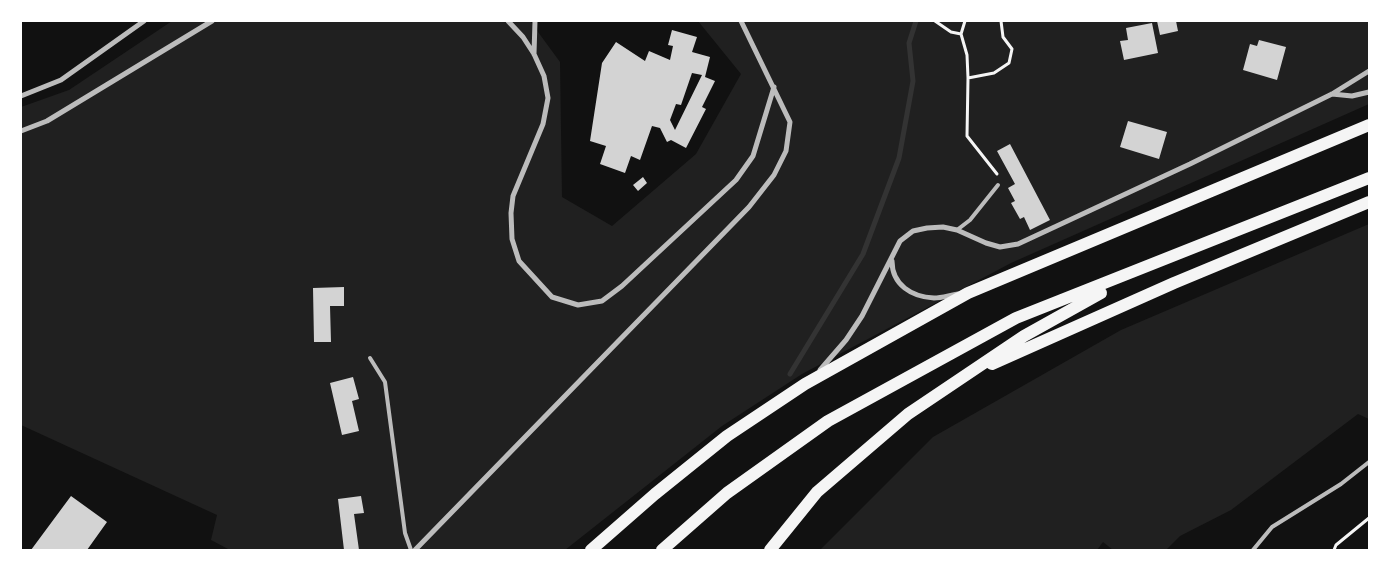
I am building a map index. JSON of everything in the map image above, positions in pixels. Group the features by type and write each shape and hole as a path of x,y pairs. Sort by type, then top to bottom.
{"main road":[{"path":"591,550 655,494 727,436 805,384 968,293 1369,125"},
{"path":"662,550 727,493 828,421 1016,318 1369,178"},
{"path":"959,379 1174,283 1369,202"},
{"path":"770,550 817,492 908,414 1024,336 1140,270"}],"street":[{"path":"21,96 62,80 144,21"},
{"path":"21,131 47,121 212,21"},
{"path":"508,21 523,37 534,54 544,76 548,98 543,124 514,196 511,213 512,239 519,261 552,297 578,304 602,301 622,286 736,180 753,156 774,87"},
{"path":"534,54 535,21"},
{"path":"415,550 748,207 774,175 786,152 790,122 741,21"},
{"path":"805,384 829,361 846,340 862,316 900,241 914,231 943,227 957,230 1000,247 1018,244 1190,164 1332,94 1369,71"},
{"path":"1332,94 1352,96 1369,92"},
{"path":"892,258 894,276 901,286 909,291 921,296 935,298 968,293"}],"lane":[{"path":"957,230 970,220 998,185"},
{"path":"370,358 385,382 405,533 411,550"},
{"path":"1253,550 1272,527 1341,484 1369,462"}],"path":[{"path":"935,21 951,32 961,34"},
{"path":"964,21 961,34 967,55 967,136 997,174"},
{"path":"968,78 994,72 1009,63 1012,49 1003,37 1001,21"},
{"path":"1334,550 1336,546 1369,518"}],"shaded area":[{"path":"172,21 530,21 560,62 562,197 612,226 696,154 741,74 698,21 1369,21 1369,104 1011,263 802,374 722,426 565,550 230,550 211,540 217,515 21,425 21,107 69,90"},
{"path":"1369,224 1369,419 1358,414 1231,510 1180,536 1166,550 1113,550 1103,542 1097,550 820,550 933,437 1121,330"}],"building":[{"path":"1157,21 1176,21 1178,31 1160,35"},
{"path":"1152,23 1158,53 1124,60 1120,41 1128,40 1126,28"},
{"path":"672,30 697,37 692,52 710,57 705,77 715,81 702,107 706,109 686,148 671,140 667,142 660,128 652,126 640,160 631,156 625,173 600,164 606,146 590,141 602,63 616,42 645,61 649,51 670,60 673,46 668,45","holes":["692,73 702,75 675,130 670,120 676,104 681,105"]},
{"path":"1259,40 1286,47 1277,80 1243,70 1250,44 1257,46"},
{"path":"1128,121 1167,132 1159,159 1120,147"},
{"path":"1010,144 1050,220 1030,230 1024,217 1020,219 1011,203 1015,201 1008,188 1015,184 997,151"},
{"path":"643,177 647,183 638,191 633,185"},
{"path":"344,287 344,306 330,306 331,342 314,342 313,288"},
{"path":"353,377 359,399 352,401 359,431 342,435 330,383"},
{"path":"71,496 107,522 87,550 31,550"},
{"path":"361,496 364,513 354,514 359,550 344,550 338,499"}],"waterway":[{"path":"790,374 863,254 899,158 913,81 909,43 916,21"}]}
